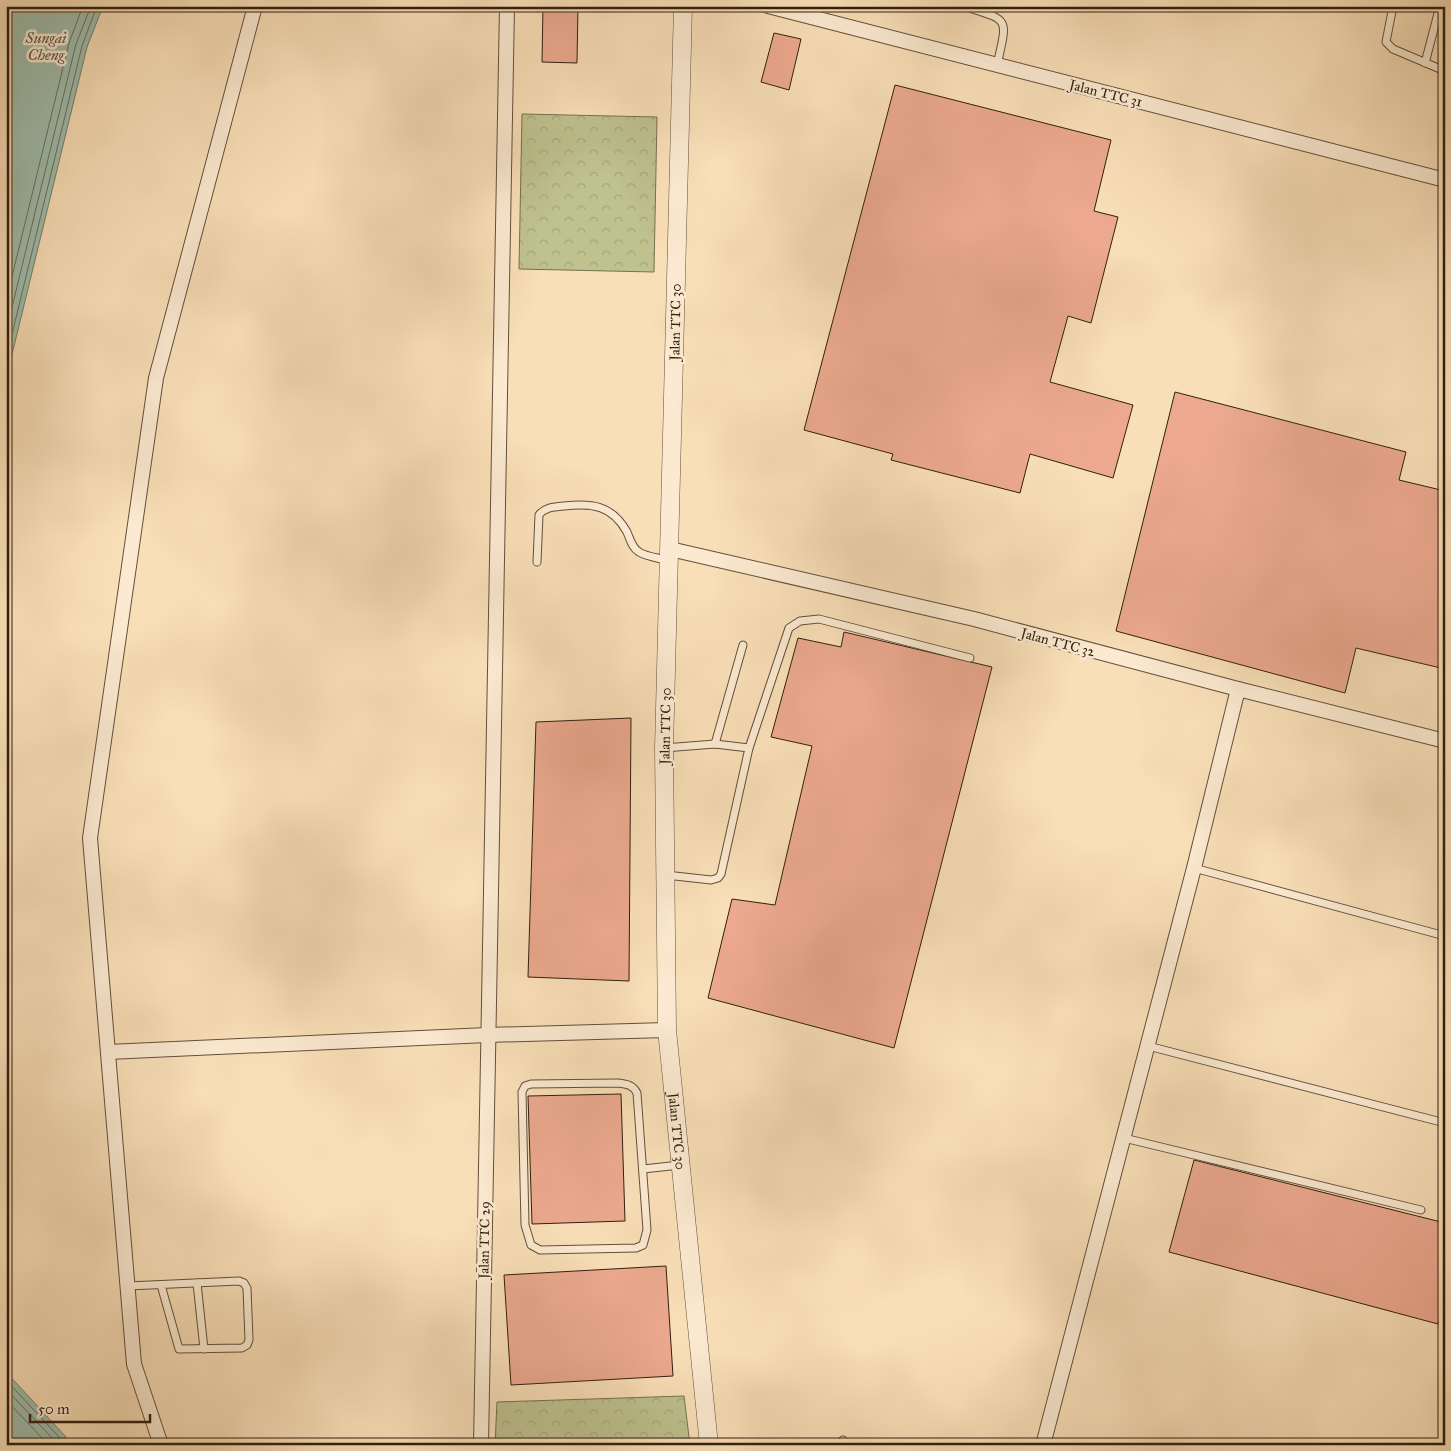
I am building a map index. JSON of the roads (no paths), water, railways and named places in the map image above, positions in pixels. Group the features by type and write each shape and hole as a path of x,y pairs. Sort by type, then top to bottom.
{"street":[{"path":"160,1445 134,1364 90,838 156,378 254,6"},
{"name":"Jalan TTC 29","path":"481,1445 507,6"},
{"name":"Jalan TTC 30","path":"683,6 664,748 667,1030 709,1445"},
{"name":"Jalan TTC 31","path":"768,6 1445,180"},
{"name":"Jalan TTC 32","path":"670,555 974,619 1238,689 1445,741"},
{"path":"1045,1444 1194,868 1238,689"},
{"path":"108,1052 487,1035 667,1030"}],"lane":[{"path":"963,6 997,17 1003,22 1004,30 996,65"},
{"path":"1393,6 1386,42 1393,49 1445,71"},
{"path":"1424,63 1440,6"},
{"path":"538,562 539,515 542,511 549,508 570,505 596,506 608,510 620,520 637,551 670,555"},
{"path":"665,875 711,880 718,878 721,874 749,748 789,628 800,621 819,619 970,658"},
{"path":"716,744 743,645"},
{"path":"664,748 716,744 749,748"},
{"path":"1194,868 1445,936"},
{"path":"1148,1046 1445,1123"},
{"path":"618,1083 634,1088 637,1093 643,1169 647,1230 643,1245 636,1248 547,1252 531,1245 525,1225 521,1098 525,1086 531,1084 618,1083"},
{"path":"1124,1138 1421,1210"},
{"path":"643,1169 681,1165"},
{"path":"128,1286 239,1281 247,1288 249,1340 247,1345 242,1348 183,1350 177,1347 161,1285"},
{"path":"198,1283 204,1349"}],"water":[{"name":"Sungai Cheng","path":"8,6 103,6 87,47 6,379 6,11"},
{"path":"6,1372 66,1437 63,1445 6,1445"}]}
